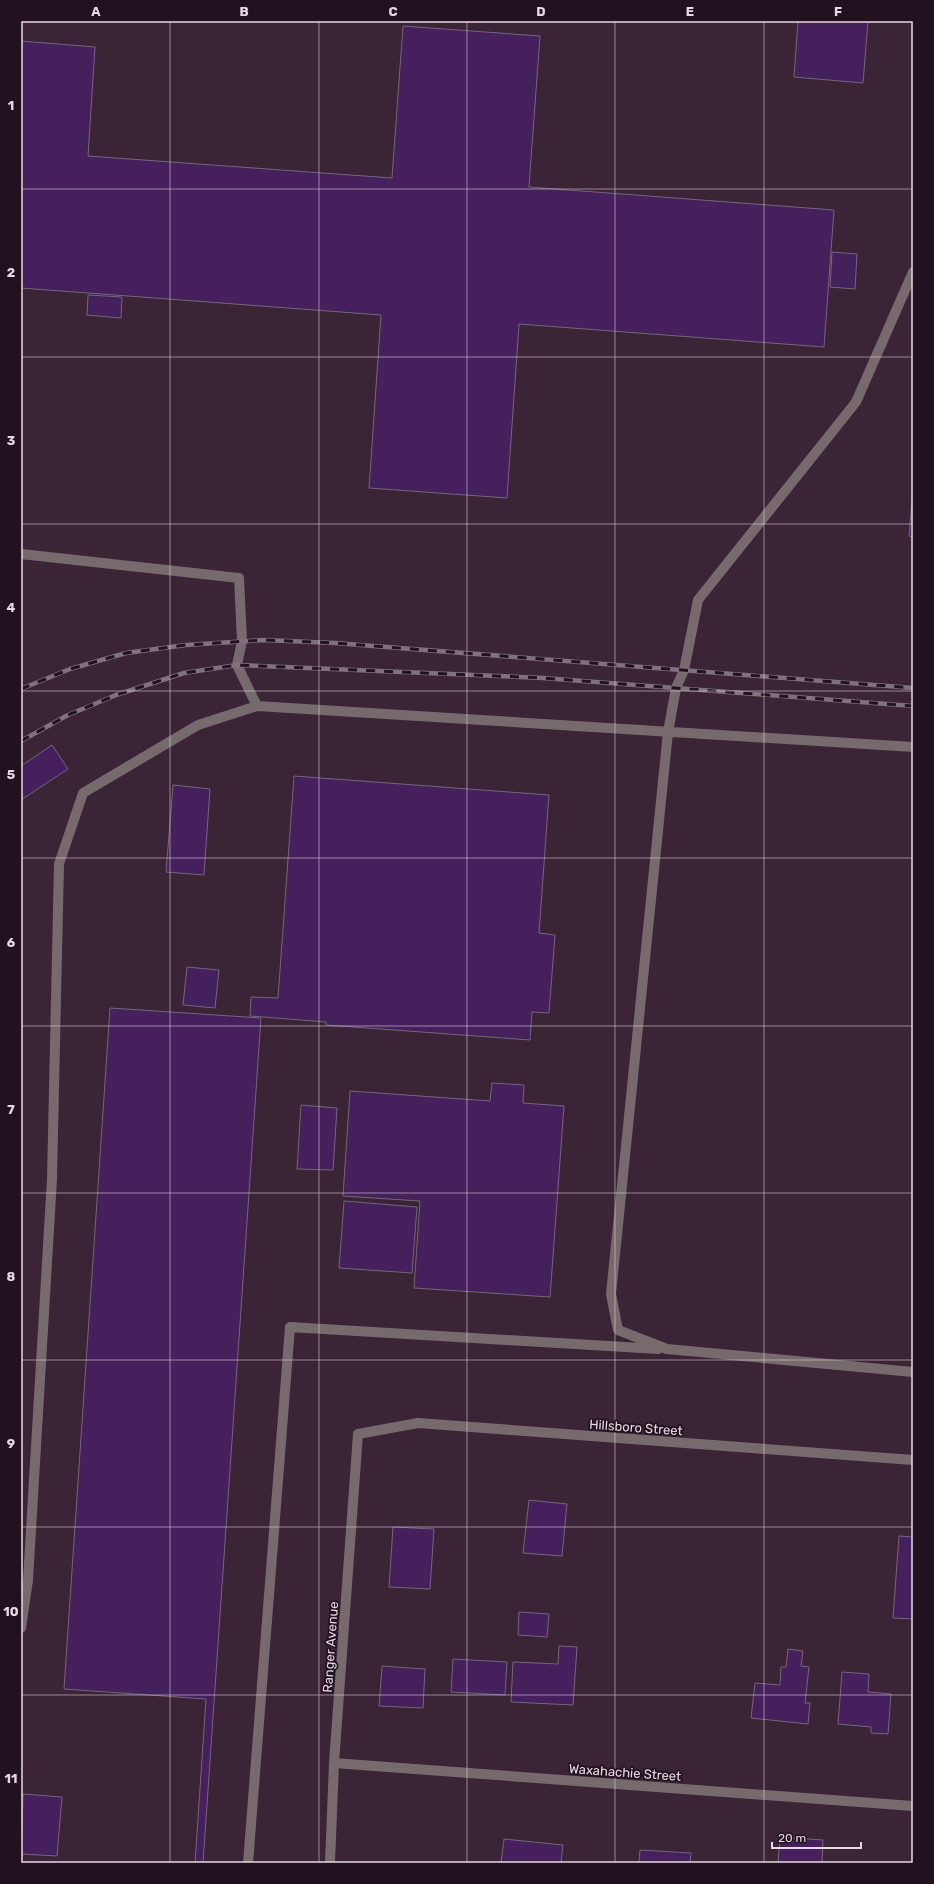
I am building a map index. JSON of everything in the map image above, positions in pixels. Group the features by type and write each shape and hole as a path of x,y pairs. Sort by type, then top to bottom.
{"street":[{"path":"666,1349 618,1330 611,1294 668,732 676,688 684,670 698,600 856,402 913,272"},
{"path":"21,554 239,578 242,641 237,665 257,706"},
{"path":"21,1628 28,1580 52,1178 59,864 83,793 198,725 257,706 913,747"},
{"path":"248,1863 290,1327 666,1349 913,1372"},
{"name":"Hillsboro Street","path":"358,1434 418,1424 913,1460"},
{"name":"Ranger Avenue","path":"330,1863 334,1763 358,1434"},
{"name":"Waxahachie Street","path":"334,1763 913,1806"}],"shaded area":[{"path":"21,21 913,21 913,1863 21,1863"}],"building":[{"path":"798,21 868,21 863,83 794,77"},
{"path":"403,26 540,36 529,187 834,210 824,347 519,324 507,498 369,488 381,315 21,288 21,41 95,47 88,156 392,178"},
{"path":"832,252 857,254 855,289 830,287"},
{"path":"88,295 122,297 121,318 87,315"},
{"path":"913,489 913,537 909,536"},
{"path":"52,745 68,769 21,800 21,766"},
{"path":"294,776 549,795 539,933 555,935 549,1013 532,1012 530,1040 326,1025 326,1022 250,1016 251,997 278,998"},
{"path":"173,785 210,789 204,875 166,872"},
{"path":"187,967 219,970 215,1008 183,1005"},
{"path":"110,1008 261,1018 203,1863 195,1863 206,1699 64,1689"},
{"path":"492,1083 524,1085 523,1103 564,1106 550,1297 414,1288 420,1201 343,1196 350,1091 490,1101"},
{"path":"301,1105 337,1108 333,1170 297,1169"},
{"path":"344,1201 417,1207 412,1273 339,1268"},
{"path":"529,1500 567,1504 562,1556 523,1553"},
{"path":"393,1527 434,1529 430,1589 389,1587"},
{"path":"899,1536 913,1537 913,1619 893,1618"},
{"path":"519,1612 549,1614 547,1637 518,1635"},
{"path":"559,1646 577,1647 573,1705 511,1702 513,1662 558,1664"},
{"path":"788,1649 803,1651 801,1666 809,1667 805,1703 810,1703 808,1724 751,1718 755,1683 780,1685 781,1667 786,1667"},
{"path":"453,1659 507,1662 505,1695 451,1692"},
{"path":"382,1666 425,1669 423,1708 379,1706"},
{"path":"842,1672 869,1674 868,1692 891,1694 888,1734 871,1733 871,1727 838,1724"},
{"path":"23,1794 62,1797 57,1856 21,1854"},
{"path":"780,1837 823,1840 822,1863 778,1863"},
{"path":"504,1839 563,1845 561,1863 501,1863"},
{"path":"640,1850 691,1853 690,1863 639,1863"}],"railway":[{"path":"21,689 70,669 126,653 186,645 264,640 335,643 913,688"},
{"path":"21,741 68,715 116,695 184,673 237,665 543,678 913,706"}]}
